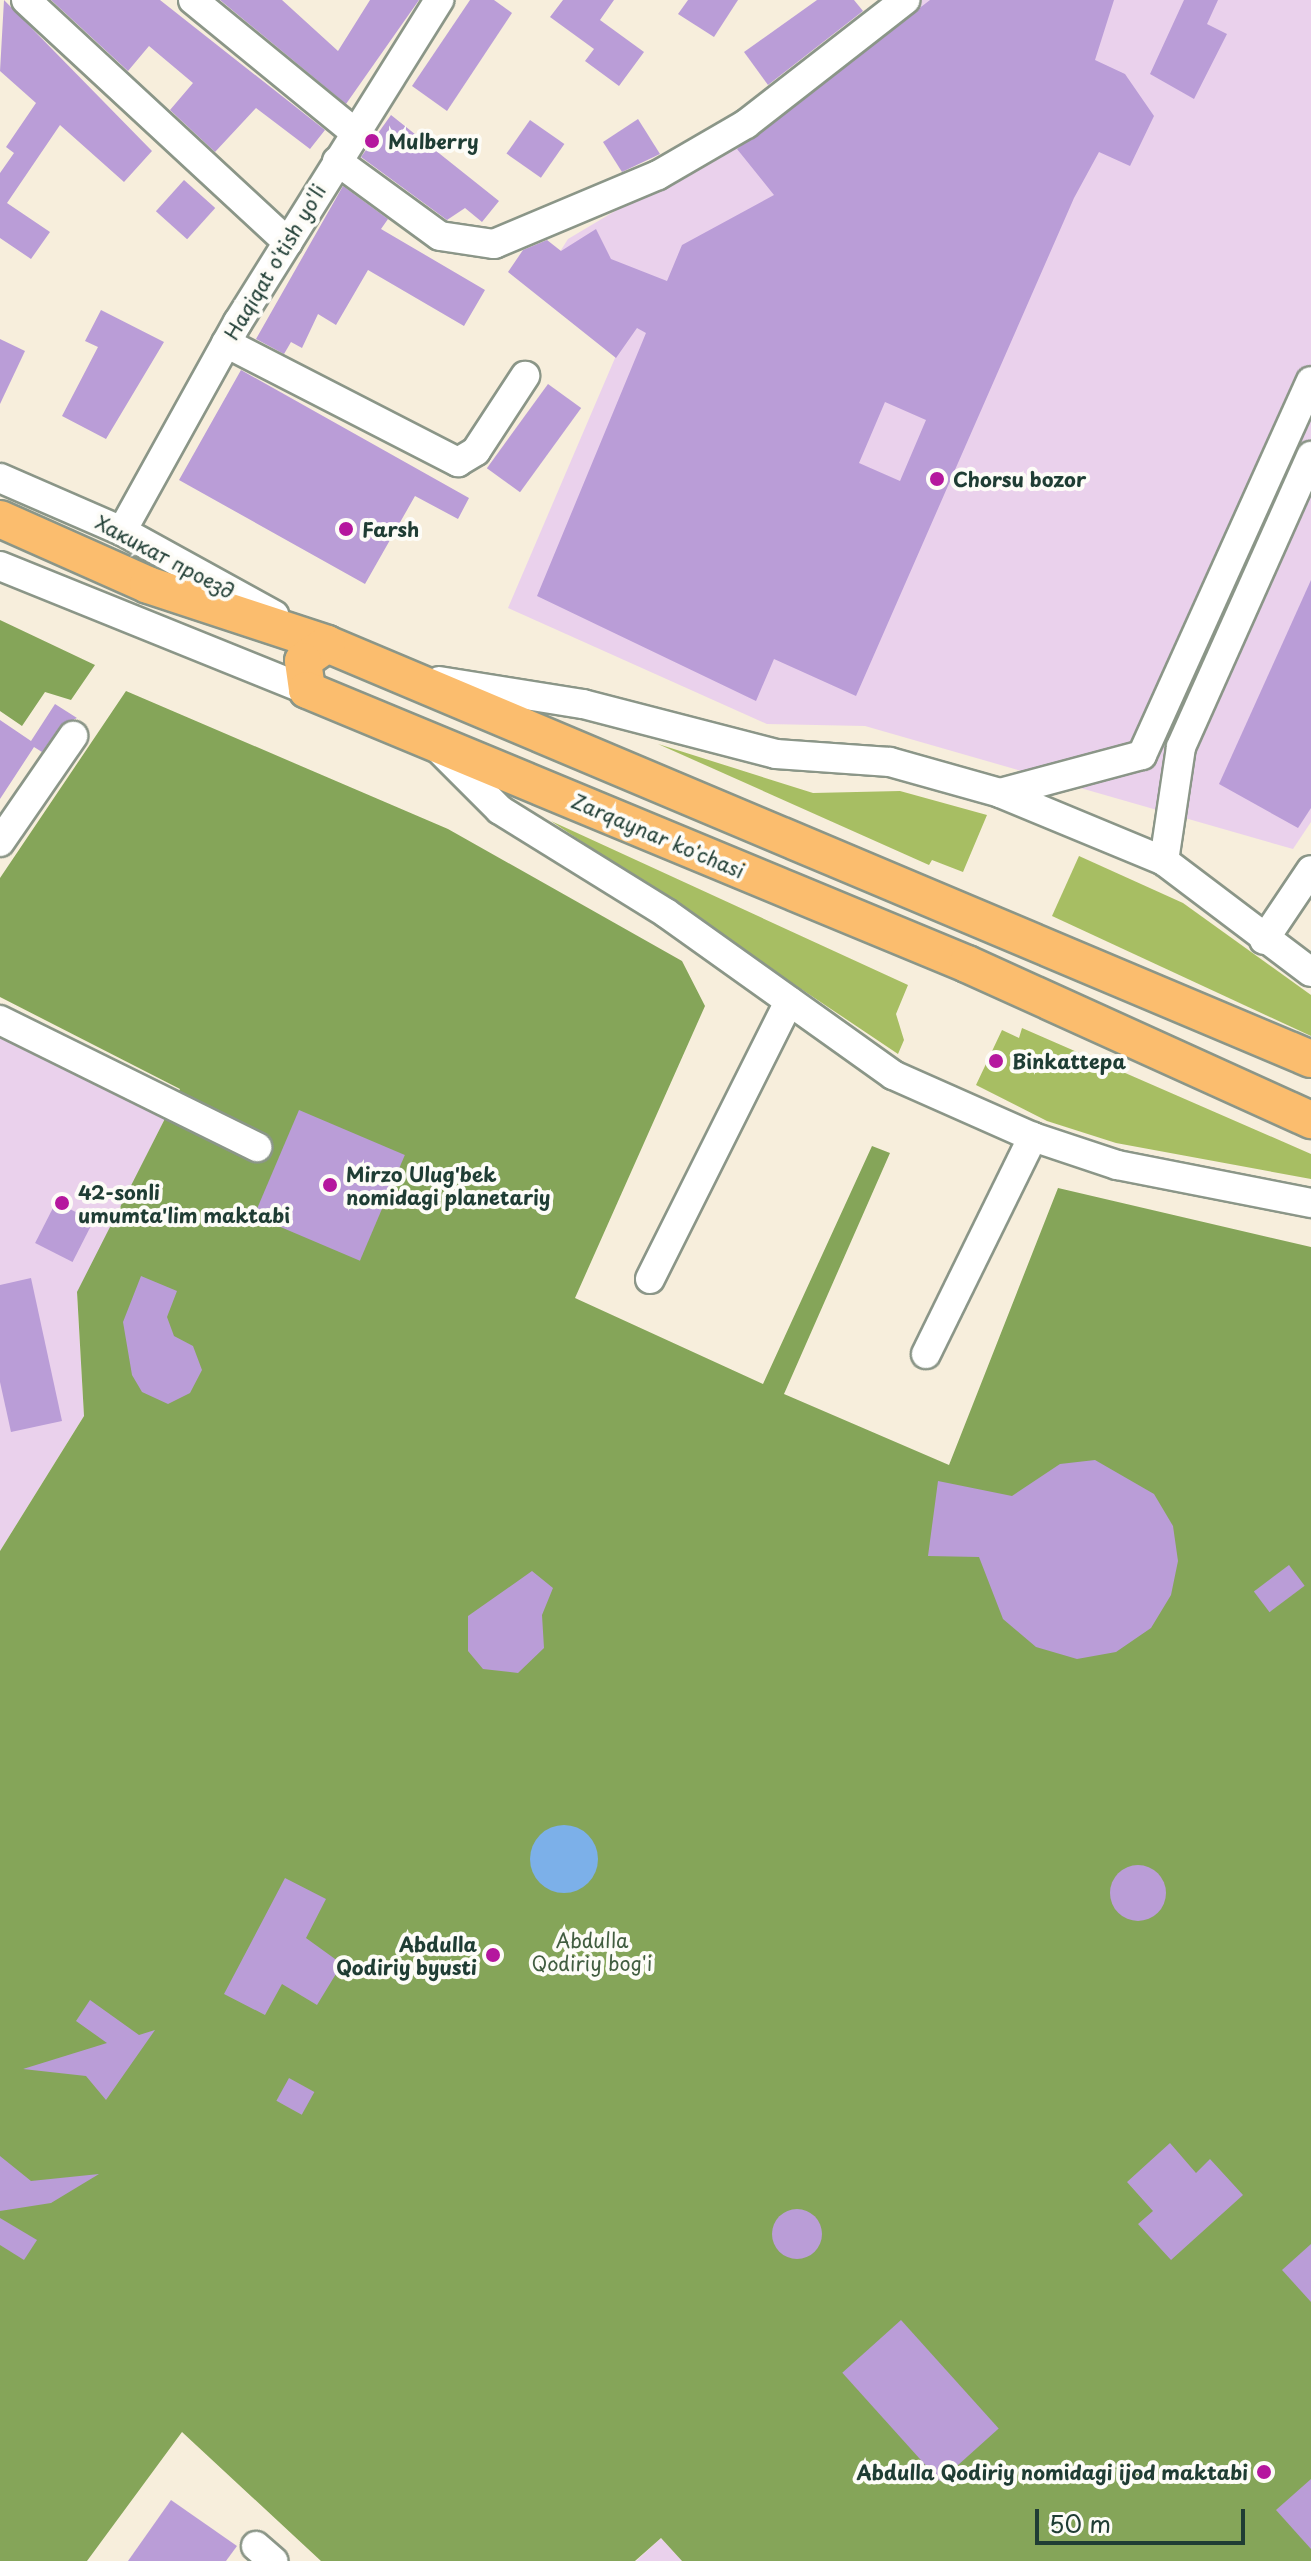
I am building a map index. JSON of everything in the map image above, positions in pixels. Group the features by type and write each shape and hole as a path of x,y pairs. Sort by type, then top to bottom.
{"main road":[{"path":"0,519 148,585 327,644 1311,1059"},
{"path":"307,690 303,661 327,644"},
{"name":"Zarqaynar ko'chasi","path":"307,690 967,964 1311,1120"}],"street":[{"path":"26,0 288,243"},
{"path":"193,0 354,132"},
{"name":"Haqiqat o'tish yo'li","path":"122,531 226,343 354,132 439,0"},
{"path":"337,161 440,236 494,244 658,175 746,124 905,0"},
{"path":"226,343 458,462 476,451 525,376"},
{"path":"1000,793 1142,755 1311,381"},
{"path":"1164,861 1184,741 1311,456"},
{"name":"Хакикат проезд","path":"0,478 122,531 327,644"},
{"name":"Zarqaynar ko'chasi","path":"0,566 307,690"},
{"path":"401,675 583,704 776,754 890,762 1000,793 1164,861 1264,940 1311,972"},
{"path":"1155,728 1184,741"},
{"path":"0,842 73,736"},
{"path":"434,743 500,810 666,913 893,1075 1033,1137 1117,1165 1311,1203"},
{"path":"1264,940 1311,870"},
{"path":"650,1279 789,1001"},
{"path":"0,1020 257,1147"},
{"path":"926,1354 1033,1137"}],"shaded area":[{"name":"Chorsu bozor","path":"919,0 1311,0 1311,822 1293,849 865,726 767,724 508,608 618,351 537,288 568,239 743,135"},
{"name":"42-sonli umumta'lim maktabi","path":"0,1036 169,1111 77,1294 84,1416 0,1551"},
{"path":"661,2538 682,2561 636,2561"}],"green space":[{"path":"0,620 95,665 71,700 45,692 22,726 0,711"},
{"name":"Abdulla Qodiriy bog'i","path":"126,691 448,829 682,961 705,1006 575,1298 763,1384 872,1146 890,1153 784,1394 949,1465 1058,1188 1311,1247 1311,2561 682,2561 661,2538 635,2561 321,2561 182,2432 87,2561 0,2561 0,1551 84,1416 77,1292 180,1089 0,997 0,878"},
{"path":"658,744 813,793 900,791 987,815 963,872 932,860 929,865"},
{"path":"551,821 908,985 896,1014 904,1040 898,1054"},
{"path":"1079,856 1183,903 1311,995 1311,1036 1052,916"},
{"path":"1022,1028 1311,1154 1311,1179 1116,1143 1047,1121 976,1085 1002,1030 1019,1038"}],"water":[{"path":"564,1825 588,1835 598,1859 588,1883 564,1893 540,1883 530,1859 540,1835"}],"building":[{"path":"4,0 152,151 124,182 60,125 7,203 50,232 31,259 0,238 0,173 14,153 6,147 36,103 0,71"},
{"path":"51,0 160,0 325,130 310,149 256,108 215,152 170,110 193,83 149,46 128,71"},
{"path":"220,0 282,0 338,51 370,0 419,0 346,104"},
{"path":"470,0 494,0 512,13 447,111 412,86"},
{"path":"563,0 614,0 600,20 644,52 619,86 585,61 594,49 550,17"},
{"path":"688,0 738,0 714,37 678,14"},
{"path":"817,0 854,0 863,11 768,85 744,52"},
{"path":"930,0 1114,0 1095,60 1125,74 1154,116 1130,166 1099,152 1074,198 856,696 774,659 756,701 537,596 646,333 637,328 616,358 508,272 523,250 547,240 561,251 596,229 611,259 667,281 682,245 774,195 737,149","holes":["885,402 926,420 900,481 859,463"]},
{"path":"1184,0 1218,0 1207,24 1227,34 1194,99 1150,74"},
{"path":"391,115 499,201 482,222 465,208 447,220 361,157"},
{"path":"638,119 660,154 622,172 603,142"},
{"path":"530,120 564,144 541,178 506,154"},
{"path":"184,180 215,208 187,239 156,211"},
{"path":"343,186 388,219 381,229 485,290 464,326 368,270 336,325 318,314 302,348 291,342 284,354 256,339"},
{"path":"101,310 164,342 106,439 62,416 98,347 85,341"},
{"path":"0,339 25,351 0,404"},
{"path":"241,370 469,498 458,519 415,496 365,584 179,480"},
{"path":"548,384 581,408 520,492 487,468"},
{"path":"1311,580 1311,808 1298,828 1219,784"},
{"path":"55,704 77,718 60,726 42,752 34,747 0,799 0,720 31,741"},
{"name":"Mirzo Ulug'bek nomidagi planetariy","path":"299,1110 405,1155 360,1261 254,1216"},
{"path":"56,1202 93,1221 73,1262 35,1243"},
{"path":"141,1276 177,1291 167,1317 174,1336 193,1346 202,1370 190,1393 168,1404 142,1392 132,1375 123,1322"},
{"path":"31,1278 62,1421 11,1432 0,1382 0,1285"},
{"path":"1095,1460 1154,1494 1173,1526 1178,1561 1171,1595 1151,1628 1116,1652 1077,1659 1036,1647 1003,1619 979,1557 928,1556 938,1481 1012,1496 1060,1464"},
{"path":"1289,1565 1305,1586 1270,1612 1254,1591"},
{"path":"532,1571 553,1588 542,1615 544,1648 518,1673 483,1669 468,1651 468,1616"},
{"path":"1138,1865 1158,1873 1166,1893 1158,1913 1138,1921 1118,1913 1110,1893 1118,1873"},
{"path":"285,1878 326,1899 306,1938 342,1964 317,2005 282,1984 265,2015 224,1994"},
{"path":"90,2000 139,2035 155,2030 106,2100 86,2076 23,2069 107,2043 76,2021"},
{"path":"289,2078 314,2092 302,2115 276,2101"},
{"path":"1170,2143 1196,2173 1210,2159 1243,2195 1171,2260 1138,2224 1153,2211 1127,2182"},
{"path":"0,2156 31,2181 99,2174 51,2203 0,2211"},
{"path":"797,2209 815,2216 822,2234 815,2252 797,2259 779,2252 772,2234 779,2216"},
{"path":"0,2218 37,2240 24,2260 0,2245"},
{"path":"1311,2244 1311,2302 1282,2270"},
{"path":"901,2320 999,2428 940,2481 842,2373"},
{"path":"1311,2479 1311,2549 1276,2510"},
{"path":"171,2500 237,2546 226,2561 128,2561"}],"place":[{"name":"Mulberry","path":"372,141"},
{"name":"Chorsu bozor","path":"937,479"},
{"name":"Farsh","path":"346,529"},
{"name":"Binkattepa","path":"996,1061"},
{"name":"Mirzo Ulug'bek nomidagi planetariy","path":"330,1185"},
{"name":"42-sonli umumta'lim maktabi","path":"62,1203"},
{"name":"Abdulla Qodiriy byusti","path":"493,1955"},
{"name":"Abdulla Qodiriy nomidagi ijod maktabi","path":"1264,2472"}]}
